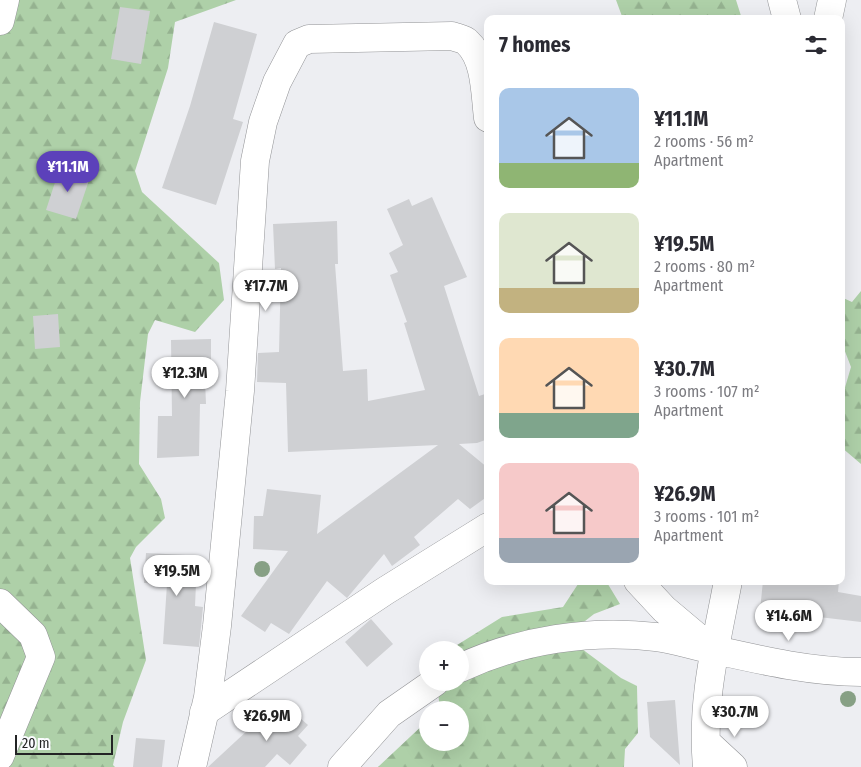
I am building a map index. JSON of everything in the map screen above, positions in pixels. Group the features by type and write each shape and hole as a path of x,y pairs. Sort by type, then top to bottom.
{"street":[{"path":"0,21 5,0"},
{"path":"782,0 787,15"},
{"path":"829,15 832,0"},
{"path":"192,767 204,712 217,626 240,391 255,161 264,122 277,82 297,44 309,39 452,36 467,41 477,57 484,90"},
{"path":"204,712 385,591 484,529"},
{"path":"642,585 664,609 713,650"},
{"path":"727,585 713,650 707,697 706,754 733,767"},
{"path":"0,603 32,636 41,657 0,756"},
{"path":"469,664 520,645 555,638 609,636 656,637 713,650 832,670 861,672"},
{"path":"342,767 389,714 422,691"}],"green space":[{"path":"0,0 236,0 175,22 168,68 135,171 142,192 219,263 224,300 195,332 155,320 148,334 140,402 139,464 161,499 165,518 136,547 130,558 146,660 123,722 113,765 115,767 0,767"},
{"path":"616,0 736,0 741,15 622,15"},
{"path":"861,291 861,464 845,450 845,387 851,367 845,351 845,299 852,302"},
{"path":"577,585 608,585 620,604 594,614 580,625 578,646 621,678 637,686 638,733 625,749 624,767 378,767 419,729 419,751 469,751 469,701 439,701 438,691 469,691 469,641 463,641 502,617 563,607"}],"building":[{"path":"120,7 150,11 141,64 111,59"},
{"path":"214,22 257,34 233,119 243,122 216,205 162,188 190,106"},
{"path":"60,167 90,177 76,219 46,210"},
{"path":"432,197 467,277 444,286 479,396 484,394 484,440 477,443 459,444 484,465 484,499 470,509 458,499 414,537 420,545 392,566 384,554 347,598 327,581 289,634 271,623 265,632 241,616 288,551 253,549 254,516 263,516 267,489 321,495 317,534 438,445 288,452 286,383 257,382 258,353 279,352 281,268 275,269 273,224 337,221 338,264 335,264 343,371 367,369 368,401 425,390 404,323 407,322 390,275 398,272 389,253 403,245 387,209 409,199 412,206"},
{"path":"58,314 60,347 35,349 33,316"},
{"path":"211,339 211,371 205,380 206,404 200,404 199,456 157,458 158,416 172,416 171,340"},
{"path":"146,553 186,555 186,560 197,561 195,606 203,607 199,647 163,644 167,584 144,583"},
{"path":"763,585 839,585 838,592 861,596 861,622 760,610"},
{"path":"371,619 393,644 367,667 345,642"},
{"path":"675,700 680,765 650,737 647,702"},
{"path":"284,704 308,725 298,736 307,745 290,765 277,754 265,767 208,767 262,717 267,722"},
{"path":"136,738 165,740 162,767 133,767"}]}
